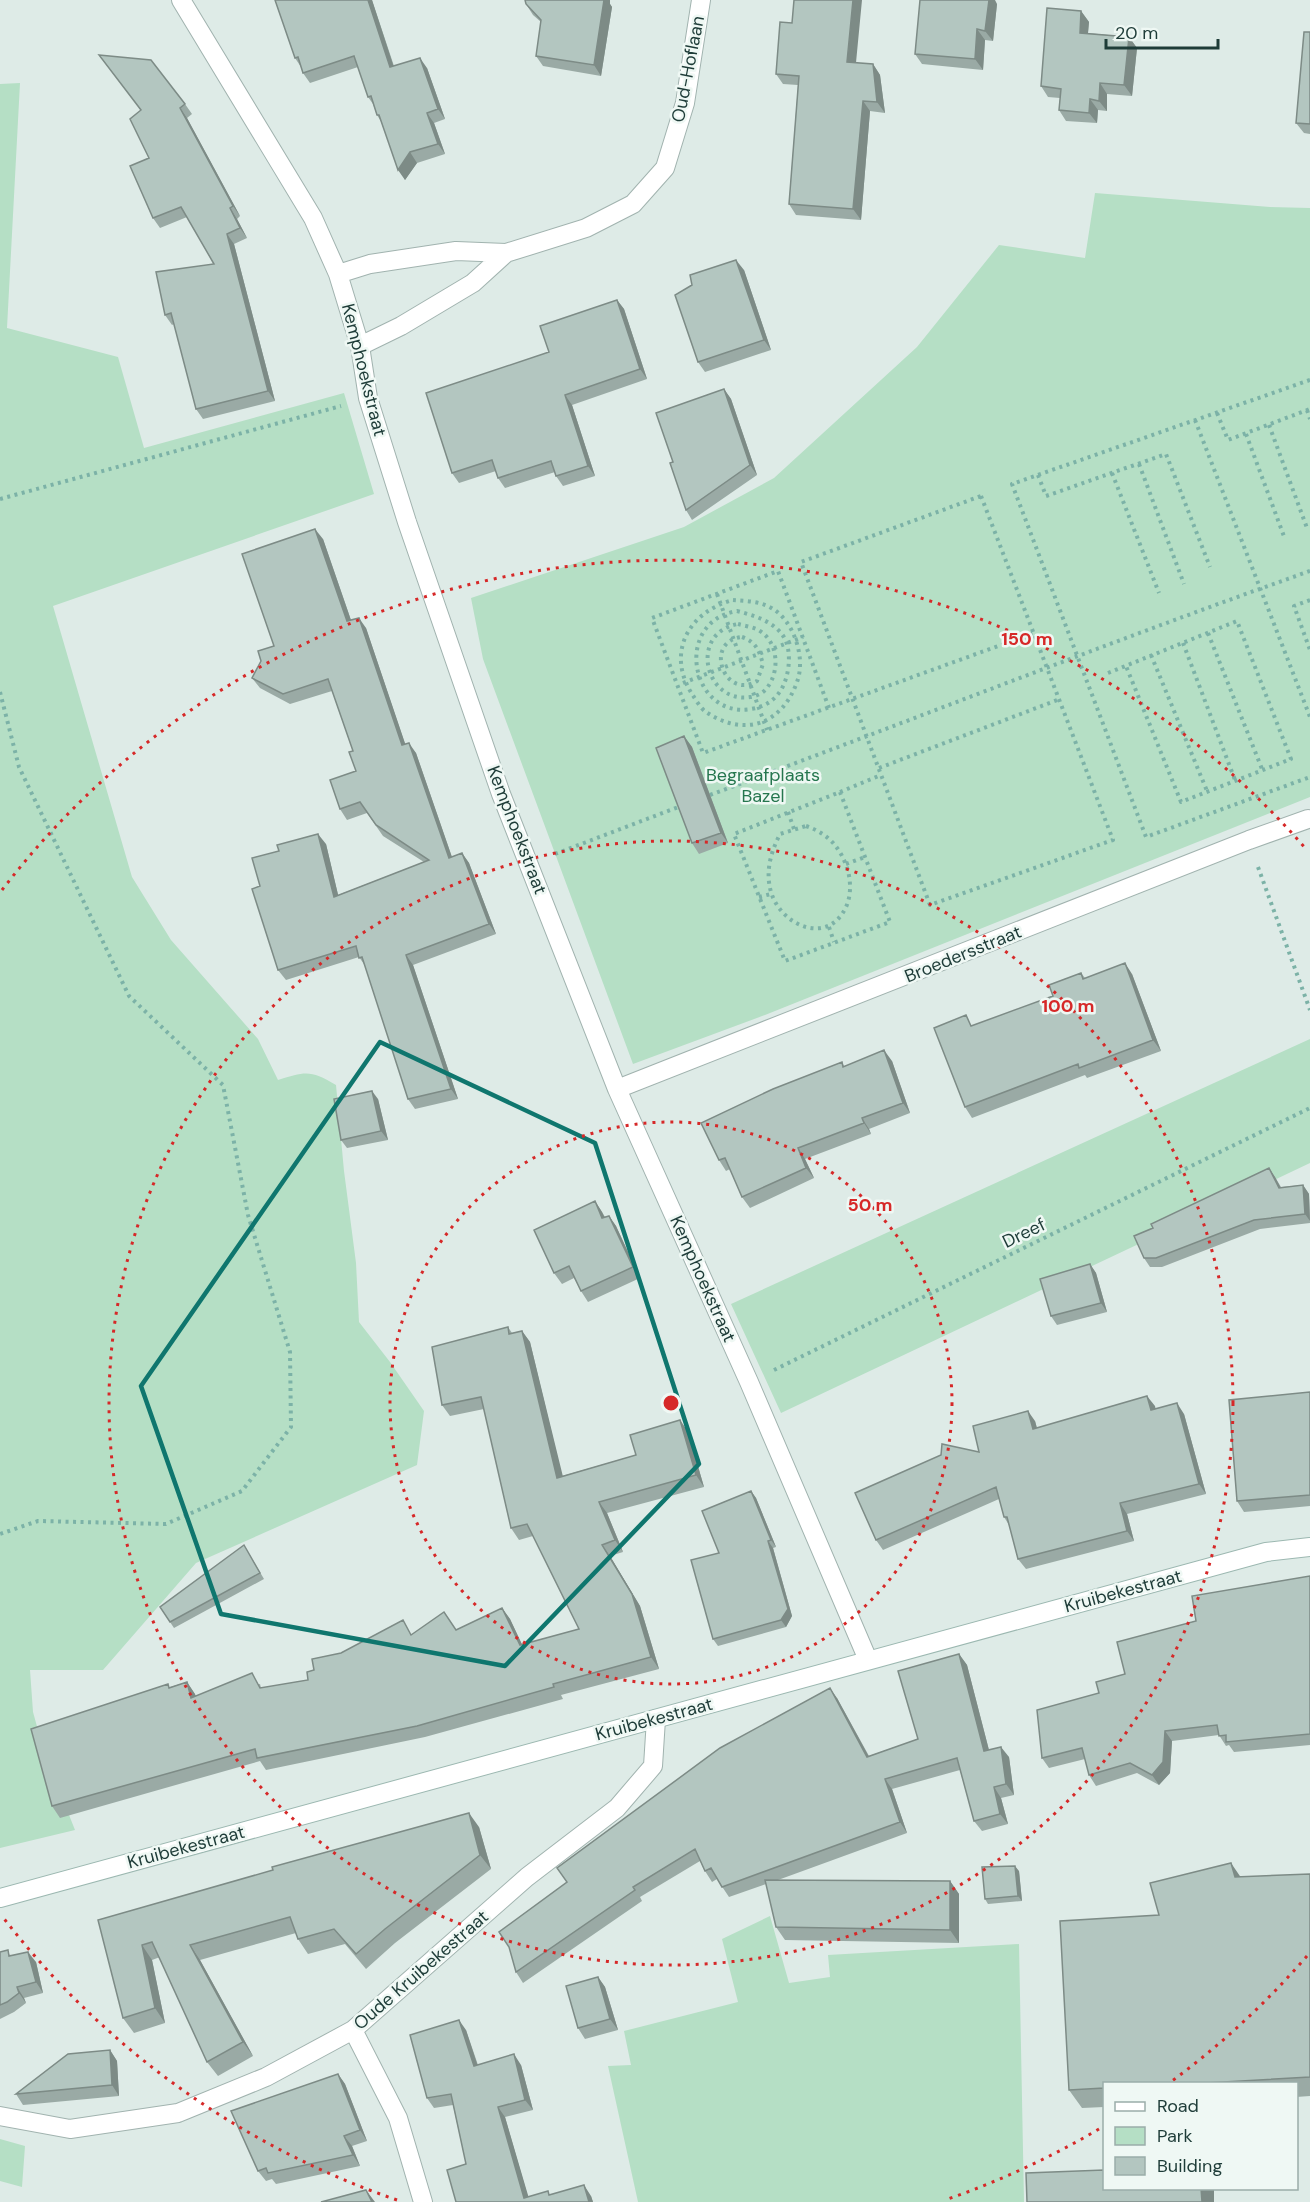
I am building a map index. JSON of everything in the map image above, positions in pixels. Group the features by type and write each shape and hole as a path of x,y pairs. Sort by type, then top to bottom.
{"street":[{"name":"Kemphoekstraat","path":"181,0 312,218 338,274 360,345 368,398 407,522 501,794 617,1089 749,1382 868,1660"},
{"name":"Oud-Hoflaan","path":"338,274 370,264 456,251 506,253 586,228 633,204 665,168 686,103 701,0"},
{"name":"Oud-Hoflaan","path":"360,345 401,326 473,283 506,253"},
{"name":"Broedersstraat","path":"617,1089 1248,840 1308,819"},
{"name":"Kruibekestraat","path":"0,1898 1266,1552 1310,1547"},
{"name":"Oude Kruibekestraat","path":"0,2116 70,2129 178,2113 266,2077 353,2030 527,1877 617,1808 653,1766 656,1719"},
{"path":"353,2030 398,2118 423,2202"}],"path":[{"path":"1310,380 1012,484 1146,837 1310,777"},
{"path":"0,499 368,398"},
{"path":"1217,413 1228,440 1308,410 1310,419"},
{"path":"1195,420 1310,717"},
{"path":"1269,424 1307,528"},
{"path":"1246,434 1285,539"},
{"path":"1038,475 1046,496 1166,454 1210,567"},
{"path":"1139,464 1184,584"},
{"path":"1112,473 1159,592"},
{"path":"981,496 1048,666 1113,840 930,905 801,562 981,496"},
{"path":"829,708 778,571 652,618 703,753 829,708 1034,633"},
{"path":"710,795 867,737 1076,655 1310,571"},
{"path":"717,594 767,730"},
{"path":"733,600 754,602 772,608 788,622 800,658 800,675 793,693 776,716 750,725 733,724 705,712 685,682 681,667 683,645 692,624 701,614 721,603 733,600"},
{"path":"1310,600 1294,606 1310,650"},
{"path":"737,611 760,618 781,634 786,644 789,663 783,686 777,695 760,707 732,709 720,705 711,696 699,677 696,648 708,624 724,613 737,611"},
{"path":"1108,673 1237,621 1291,759 1181,802 1126,666"},
{"path":"738,624 760,631 774,648 776,671 765,691 755,696 741,698 729,696 714,681 710,673 708,648 721,630 729,626 738,624"},
{"path":"1208,633 1262,769"},
{"path":"678,685 803,637"},
{"path":"734,638 750,639 760,653 763,664 761,673 757,681 751,684 743,686 735,684 723,668 722,648 734,638"},
{"path":"1182,643 1235,780"},
{"path":"1151,655 1207,791"},
{"path":"0,692 19,767 129,996 223,1085 248,1215 290,1352 291,1416 291,1426 242,1491 166,1524 38,1521 0,1534"},
{"path":"879,768 1060,699"},
{"path":"840,792 890,922 785,961 734,834 881,775"},
{"path":"529,864 681,806"},
{"path":"788,812 794,829"},
{"path":"806,826 819,831 836,843 846,864 851,882 848,903 841,918 829,927 817,929 787,918 771,894 769,877 773,848 780,834 806,826"},
{"path":"1248,840 1310,1010"},
{"path":"846,864 865,857"},
{"path":"759,897 771,894"},
{"path":"829,927 834,942"},
{"name":"Dreef","path":"749,1382 1310,1108"}],"highlighted area":[{"path":"380,1042 595,1143 699,1464 505,1666 221,1614 141,1386"}],"green space":[{"path":"20,83 7,328 118,357 144,448 344,393 374,494 53,606 132,877 171,940 258,1039 278,1080 295,1075 314,1074 336,1085 356,1263 359,1322 424,1411 417,1465 196,1563 103,1670 30,1670 33,1712 44,1752 75,1830 0,1848 0,84"},
{"name":"Begraafplaats Bazel","path":"1095,193 1310,208 1310,797 765,1015 633,1064 483,659 471,598 684,527 774,478 917,347 999,245 1085,258"},
{"path":"1310,1039 1310,1163 781,1413 731,1304"},
{"path":"770,1916 789,1983 830,1977 828,1955 1019,1944 1024,2202 638,2202 608,2066 631,2065 624,2031 738,2002 722,1939"},
{"path":"0,2139 25,2146 22,2187 0,2181"}],"building":[{"path":"275,0 368,0 390,67 420,58 438,109 427,113 438,144 410,152 398,170 379,115 377,115 371,96 368,97 354,56 303,73 298,57 295,58"},
{"path":"525,0 604,0 594,65 536,56 541,20"},
{"path":"794,0 853,0 847,62 873,64 877,102 863,101 853,209 789,204 799,76 776,74 780,22 792,23"},
{"path":"920,0 989,0 985,31 977,29 975,59 915,54"},
{"path":"1047,8 1081,11 1080,33 1129,37 1124,85 1100,83 1099,101 1090,99 1089,113 1059,110 1061,89 1041,86"},
{"path":"1304,32 1310,32 1310,124 1296,123"},
{"path":"99,55 151,60 185,104 180,108 233,206 230,208 240,228 227,234 268,391 196,409 171,313 165,315 156,272 214,264 181,207 153,218 130,166 149,158 130,119 141,110"},
{"path":"736,260 764,340 698,362 675,295 692,285 690,275"},
{"path":"617,300 640,369 565,395 588,466 556,476 551,461 498,478 492,460 452,473 426,393 549,352 540,326"},
{"path":"724,389 750,465 686,510 656,413"},
{"path":"315,529 347,621 359,618 402,745 409,743 449,858 462,853 489,924 406,955 451,1089 408,1099 362,957 359,958 356,946 278,970 252,889 260,886 252,858 279,851 277,845 318,834 334,897 429,860 376,825 360,802 340,809 330,780 356,771 349,752 353,751 328,679 283,694 252,678 261,661 258,651 274,646 242,554"},
{"path":"684,736 721,833 692,843 656,748"},
{"path":"1125,963 1153,1040 1079,1068 1078,1064 965,1107 934,1028 966,1015 971,1026 1053,996 1049,985 1081,973 1083,979"},
{"path":"884,1050 903,1103 862,1118 864,1123 798,1148 806,1168 742,1197 725,1158 719,1160 701,1123 773,1089 842,1062 843,1067"},
{"path":"372,1091 381,1131 341,1140 334,1099"},
{"path":"1269,1168 1279,1188 1303,1185 1305,1214 1254,1220 1156,1258 1144,1258 1134,1236 1153,1228 1151,1224"},
{"path":"595,1201 602,1218 609,1216 633,1267 581,1291 569,1266 554,1273 534,1230"},
{"path":"1090,1264 1101,1303 1051,1316 1040,1279"},
{"path":"508,1327 509,1334 522,1331 557,1478 636,1455 630,1435 680,1420 696,1475 599,1502 615,1540 602,1545 632,1594 651,1657 553,1684 554,1687 417,1726 257,1758 255,1749 52,1806 31,1729 168,1684 169,1688 187,1682 191,1698 252,1673 260,1688 308,1680 307,1672 314,1670 312,1659 341,1653 403,1620 411,1635 444,1612 456,1630 502,1608 520,1645 579,1629 527,1524 511,1528 481,1397 442,1405 432,1347"},
{"path":"1310,1392 1310,1495 1237,1501 1229,1400"},
{"path":"1147,1396 1151,1410 1177,1403 1199,1484 1120,1503 1127,1531 1018,1559 996,1487 876,1540 855,1493 941,1455 942,1444 979,1452 973,1426 1028,1411 1033,1429"},
{"path":"751,1491 771,1540 768,1541 788,1609 781,1620 713,1639 691,1560 719,1553 702,1511"},
{"path":"244,1545 260,1573 170,1622 160,1607"},
{"path":"1310,1576 1310,1734 1226,1742 1226,1735 1219,1736 1217,1725 1165,1731 1163,1762 1152,1775 1130,1763 1089,1775 1082,1748 1042,1758 1037,1710 1099,1693 1096,1682 1125,1674 1117,1642 1196,1621 1192,1596"},
{"path":"959,1654 984,1751 1001,1747 1006,1784 994,1787 1000,1814 974,1821 957,1758 885,1779 900,1822 722,1887 711,1868 705,1871 695,1849 633,1887 635,1890 516,1972 509,1947 499,1932 567,1882 557,1868 720,1748 830,1688 867,1757 918,1739 898,1671"},
{"path":"469,1813 480,1855 356,1954 334,1929 298,1939 290,1917 190,1945 243,2042 207,2062 152,1942 142,1945 155,2008 123,2018 98,1920 273,1870 272,1867"},
{"path":"1231,1863 1235,1877 1310,1874 1310,2077 1223,2082 1103,2082 1103,2088 1069,2090 1060,1921 1159,1915 1150,1883"},
{"path":"1015,1866 1018,1896 985,1899 982,1867"},
{"path":"765,1880 950,1881 950,1930 776,1927"},
{"path":"8,1950 9,1956 28,1952 36,1982 17,1987 19,1993 0,2005 0,1952"},
{"path":"598,1977 610,2019 578,2028 566,1986"},
{"path":"459,2020 474,2066 514,2054 525,2100 498,2107 524,2198 548,2191 549,2195 584,2185 589,2202 456,2202 447,2170 466,2164 451,2094 427,2098 410,2035"},
{"path":"110,2050 112,2085 16,2094 68,2054"},
{"path":"338,2074 360,2130 344,2136 353,2155 268,2173 266,2168 258,2171 231,2111"},
{"path":"1103,2170 1103,2190 1201,2190 1202,2202 1027,2202 1026,2173"},
{"path":"366,2190 372,2202 321,2202"}]}
